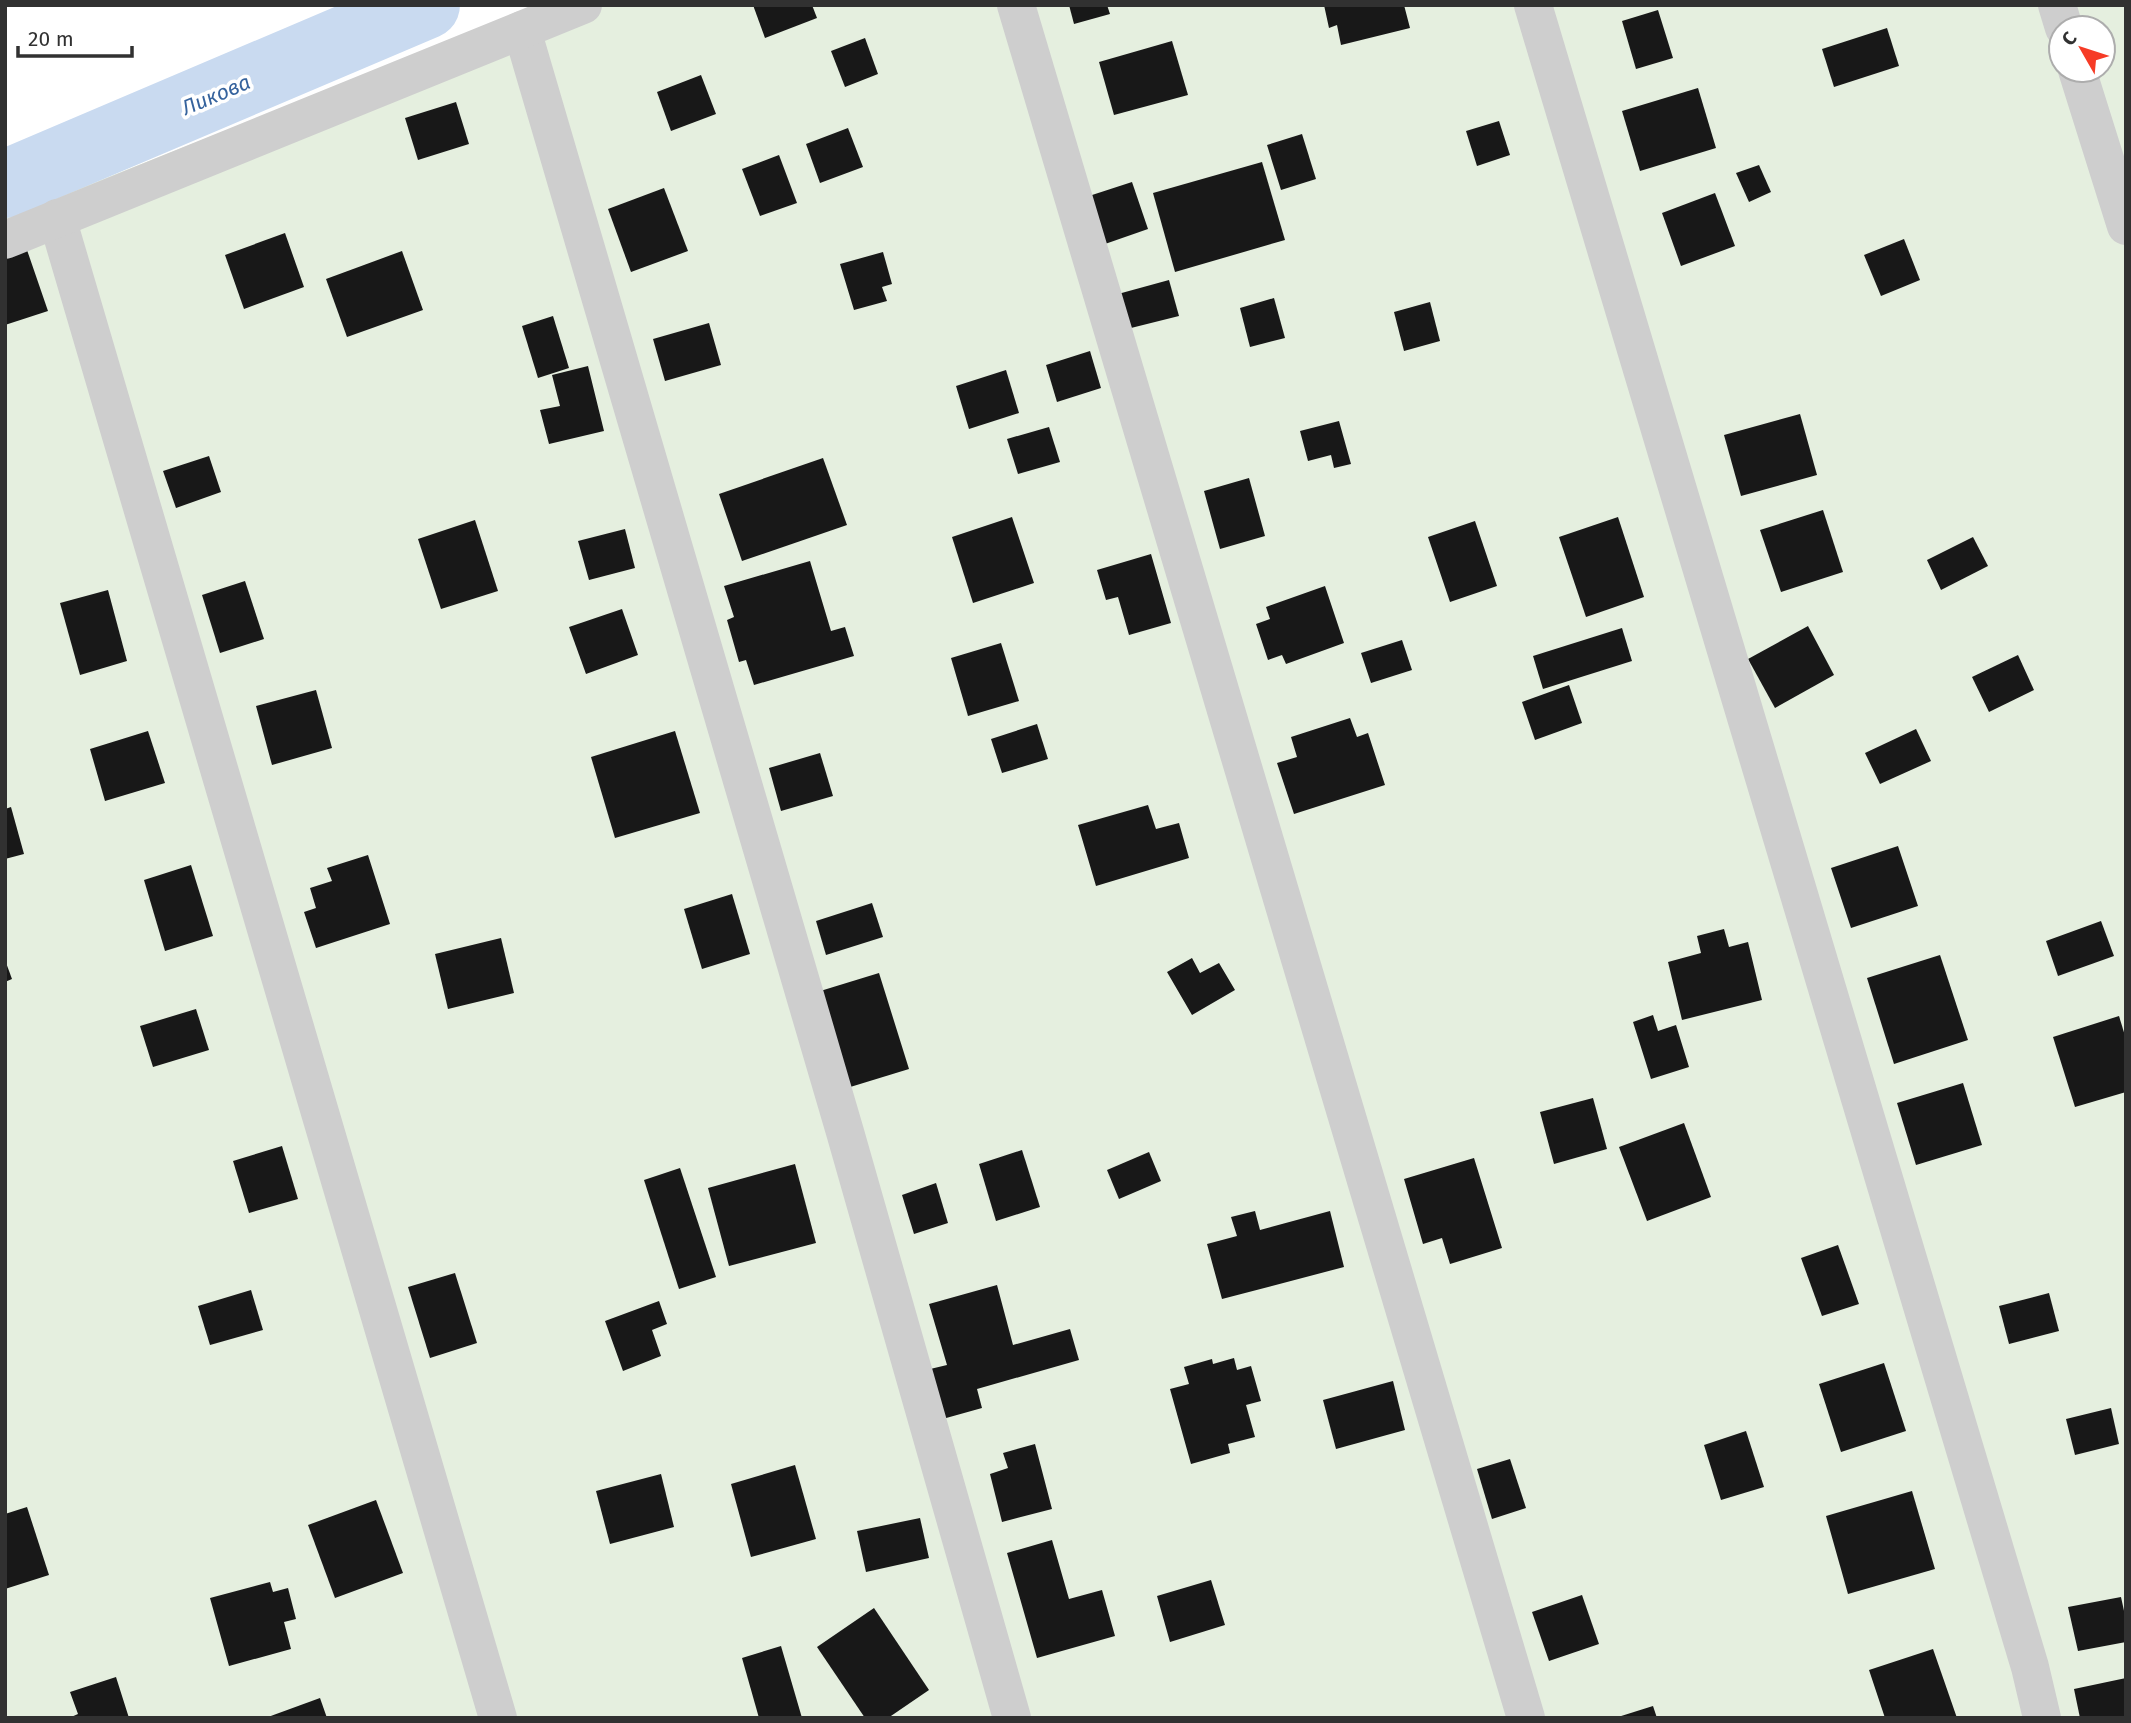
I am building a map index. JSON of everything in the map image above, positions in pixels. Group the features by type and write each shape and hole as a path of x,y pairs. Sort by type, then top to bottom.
{"street":[{"path":"5,240 583,5"},
{"path":"1016,5 1526,1718"},
{"path":"1532,5 2030,1667 2042,1718"},
{"path":"522,30 845,1132 1012,1718"},
{"path":"2081,84 2126,226"},
{"path":"57,218 498,1718"}],"green space":[{"path":"542,5 2126,5 2126,1718 5,1718 5,218"}],"building":[{"path":"753,5 812,5 817,18 765,38"},
{"path":"1069,5 1107,5 1110,14 1074,24"},
{"path":"1324,5 1404,5 1410,28 1341,45 1337,25 1329,28"},
{"path":"1658,10 1673,58 1636,69 1622,21"},
{"path":"1887,28 1899,66 1834,87 1822,49"},
{"path":"865,38 878,74 845,87 831,51"},
{"path":"1172,41 1188,95 1114,115 1099,62"},
{"path":"701,75 716,114 671,131 657,92"},
{"path":"1698,88 1716,148 1640,171 1622,111"},
{"path":"456,102 469,144 418,160 405,118"},
{"path":"1499,121 1510,155 1477,166 1466,131"},
{"path":"848,128 863,167 820,183 806,144"},
{"path":"1302,134 1316,179 1281,190 1267,145"},
{"path":"779,155 797,203 760,216 742,169"},
{"path":"1262,162 1285,240 1175,272 1153,193"},
{"path":"1759,165 1771,192 1749,202 1736,173"},
{"path":"1132,182 1148,229 1105,244 1089,196"},
{"path":"664,188 688,251 631,272 608,209"},
{"path":"1715,193 1735,246 1681,266 1662,213"},
{"path":"285,233 304,287 244,309 225,255"},
{"path":"1904,239 1920,280 1881,296 1864,255"},
{"path":"27,250 48,311 5,325 5,258"},
{"path":"402,251 423,310 347,337 326,279"},
{"path":"883,252 892,284 882,287 887,301 854,310 840,264"},
{"path":"1169,280 1179,316 1127,329 1118,294"},
{"path":"1274,298 1285,338 1250,347 1240,308"},
{"path":"1430,302 1440,341 1404,351 1394,312"},
{"path":"553,316 569,368 538,378 522,326"},
{"path":"709,323 721,365 665,381 653,339"},
{"path":"1090,351 1101,388 1057,402 1046,365"},
{"path":"588,366 604,431 549,444 540,410 560,406 552,375"},
{"path":"1006,370 1019,413 969,429 956,386"},
{"path":"1800,414 1817,475 1741,496 1724,435"},
{"path":"1339,421 1351,464 1334,468 1331,455 1308,461 1300,431"},
{"path":"1049,427 1060,462 1018,474 1007,439"},
{"path":"209,456 221,492 176,508 163,471"},
{"path":"823,458 847,525 742,561 719,494"},
{"path":"1249,478 1265,536 1220,549 1204,491"},
{"path":"1823,510 1843,572 1781,592 1760,530"},
{"path":"1012,517 1034,583 973,603 952,537"},
{"path":"1618,517 1644,597 1586,617 1559,537"},
{"path":"475,520 498,591 441,609 418,539"},
{"path":"1475,521 1497,586 1450,602 1428,537"},
{"path":"625,529 635,568 589,580 578,541"},
{"path":"1973,537 1988,566 1941,590 1927,560"},
{"path":"1151,554 1171,623 1129,635 1118,597 1106,600 1097,570"},
{"path":"810,561 831,631 845,627 854,656 754,685 746,660 739,662 727,620 734,617 724,586"},
{"path":"245,581 264,639 220,653 202,595"},
{"path":"1325,586 1344,643 1286,664 1282,655 1268,660 1256,624 1270,619 1266,607"},
{"path":"108,590 127,661 80,675 60,603"},
{"path":"622,609 638,655 586,674 569,627"},
{"path":"1808,626 1834,675 1775,708 1748,659"},
{"path":"1622,628 1632,661 1543,689 1533,656"},
{"path":"1402,640 1412,670 1371,683 1361,653"},
{"path":"1001,643 1019,701 968,716 951,658"},
{"path":"2018,655 2034,690 1989,712 1972,677"},
{"path":"1569,685 1582,723 1535,740 1522,702"},
{"path":"316,690 332,748 272,765 256,706"},
{"path":"1350,718 1357,737 1368,733 1385,785 1294,814 1277,763 1297,757 1291,737"},
{"path":"1037,724 1048,759 1002,773 991,739"},
{"path":"1916,729 1931,761 1880,784 1865,753"},
{"path":"148,731 165,783 105,801 90,749"},
{"path":"675,731 700,813 615,838 591,757"},
{"path":"820,753 833,796 781,811 769,768"},
{"path":"1148,805 1156,829 1179,823 1189,858 1096,886 1078,825"},
{"path":"11,807 24,854 5,859 5,809"},
{"path":"1898,846 1918,906 1851,928 1831,868"},
{"path":"368,855 390,924 316,948 304,912 316,908 310,888 332,881 327,868"},
{"path":"191,865 213,936 165,951 144,880"},
{"path":"732,894 750,954 702,969 684,909"},
{"path":"872,903 883,937 826,955 816,921"},
{"path":"2101,921 2114,956 2058,976 2046,941"},
{"path":"1724,929 1729,947 1748,942 1762,1000 1682,1020 1668,962 1701,953 1697,936"},
{"path":"501,938 514,993 448,1009 435,954"},
{"path":"1940,955 1968,1040 1894,1064 1867,978"},
{"path":"1192,958 1200,973 1219,963 1235,990 1192,1015 1167,972"},
{"path":"5,960 12,979 5,982"},
{"path":"879,973 909,1069 847,1088 817,992"},
{"path":"196,1009 209,1050 153,1067 140,1026"},
{"path":"1653,1015 1658,1031 1676,1025 1689,1067 1651,1079 1633,1022"},
{"path":"2119,1016 2126,1039 2126,1092 2075,1107 2053,1037"},
{"path":"1963,1083 1982,1145 1916,1165 1897,1103"},
{"path":"1593,1098 1607,1149 1554,1164 1540,1112"},
{"path":"1684,1123 1711,1197 1647,1221 1619,1147"},
{"path":"282,1146 298,1199 249,1213 233,1161"},
{"path":"1022,1150 1040,1207 996,1221 979,1164"},
{"path":"1149,1152 1161,1181 1119,1199 1107,1170"},
{"path":"1474,1158 1502,1248 1450,1264 1442,1238 1423,1244 1404,1179"},
{"path":"795,1164 816,1243 729,1266 708,1188"},
{"path":"680,1168 716,1277 679,1289 644,1180"},
{"path":"936,1183 948,1223 914,1234 902,1195"},
{"path":"1255,1211 1260,1230 1330,1211 1344,1267 1222,1299 1207,1244 1237,1236 1231,1217"},
{"path":"1838,1245 1859,1304 1822,1316 1801,1258"},
{"path":"455,1273 477,1343 430,1358 408,1287"},
{"path":"997,1285 1013,1345 1070,1329 1079,1360 977,1389 982,1408 939,1420 926,1370 947,1365 929,1304"},
{"path":"251,1290 263,1330 210,1345 198,1306"},
{"path":"2049,1293 2059,1331 2009,1344 1999,1306"},
{"path":"659,1301 667,1324 652,1330 661,1356 623,1371 605,1321"},
{"path":"1234,1358 1237,1370 1251,1366 1261,1401 1246,1405 1255,1437 1228,1444 1230,1453 1191,1464 1170,1389 1189,1384 1184,1367 1212,1359 1213,1364"},
{"path":"1884,1363 1906,1431 1841,1452 1819,1384"},
{"path":"1393,1381 1405,1430 1336,1449 1323,1400"},
{"path":"2111,1408 2119,1444 2075,1455 2066,1419"},
{"path":"1746,1431 1764,1487 1721,1500 1704,1445"},
{"path":"1035,1444 1052,1509 1002,1522 990,1474 1008,1468 1003,1453"},
{"path":"1510,1459 1526,1508 1492,1519 1477,1469"},
{"path":"795,1465 816,1539 751,1557 731,1484"},
{"path":"661,1474 674,1527 610,1544 596,1491"},
{"path":"1912,1491 1935,1569 1848,1594 1826,1516"},
{"path":"376,1500 403,1573 335,1598 308,1525"},
{"path":"27,1507 49,1575 5,1589 5,1514"},
{"path":"920,1518 929,1558 866,1572 857,1531"},
{"path":"1052,1540 1069,1599 1102,1590 1115,1636 1037,1658 1007,1553"},
{"path":"1211,1580 1225,1625 1170,1642 1157,1596"},
{"path":"270,1582 273,1592 288,1588 296,1619 284,1622 291,1649 229,1666 210,1598"},
{"path":"1582,1595 1599,1644 1549,1661 1532,1612"},
{"path":"2121,1597 2126,1620 2126,1642 2078,1651 2068,1607"},
{"path":"874,1608 929,1690 888,1718 865,1718 817,1647"},
{"path":"781,1646 802,1718 759,1718 742,1658"},
{"path":"1933,1649 1957,1718 1885,1718 1869,1670"},
{"path":"116,1677 129,1718 69,1718 78,1714 70,1692"},
{"path":"2126,1678 2126,1718 2080,1718 2074,1689"},
{"path":"320,1698 327,1718 268,1718 268,1717"},
{"path":"1653,1706 1657,1718 1618,1718 1618,1717"}],"waterway":[{"name":"Ликова","path":"5,184 426,5"}]}
